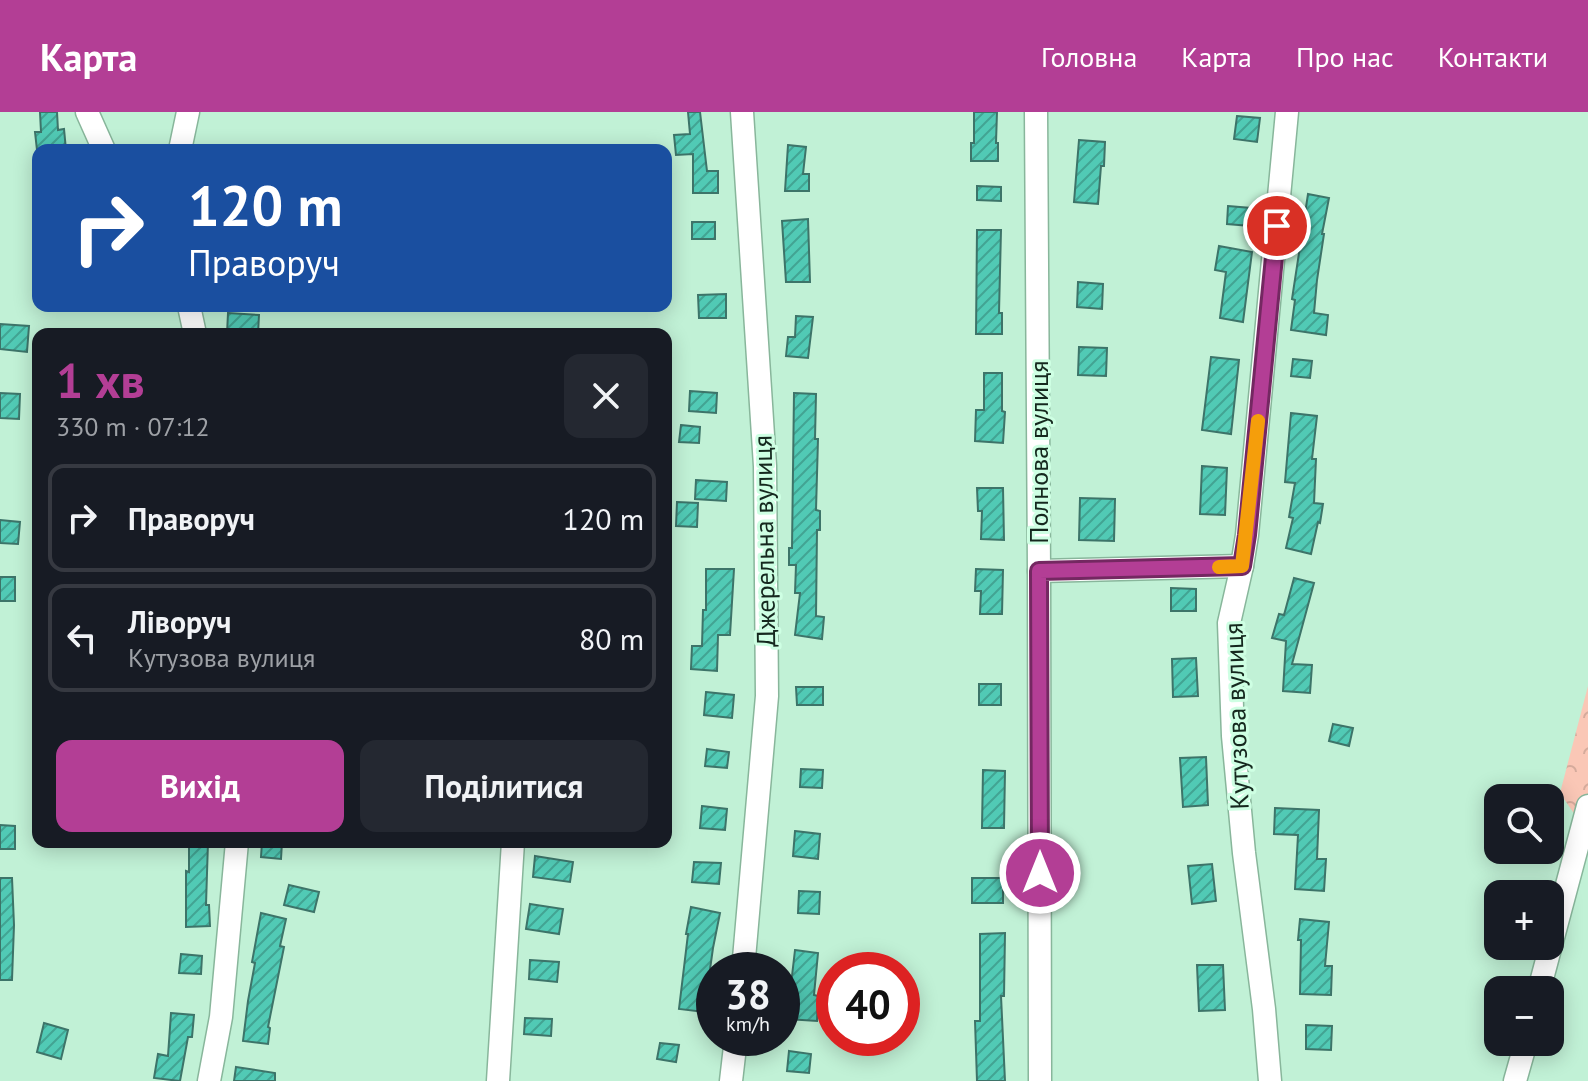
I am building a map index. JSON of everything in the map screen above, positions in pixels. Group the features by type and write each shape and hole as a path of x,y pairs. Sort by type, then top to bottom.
{"street":[{"path":"87,112 101,144"},
{"path":"181,144 188,112"},
{"name":"Джерельна вулиця","path":"742,112 765,466 767,681 744,952"},
{"name":"Полнова вулиця","path":"1036,112 1040,1081"},
{"name":"Кутузова вулиця","path":"1270,1081 1233,736 1229,623 1247,535 1287,112"},
{"path":"1039,571 1242,566"},
{"path":"1543,976 1588,806"},
{"path":"209,1081 221,1017 236,848"},
{"path":"498,1081 513,848"},
{"path":"731,1081 734,1056"},
{"path":"1515,1081 1522,1056"}],"green space":[{"path":"1588,686 1588,798 1579,821 1564,799 1562,784"}],"building":[{"path":"40,112 57,112 58,130 64,129 65,144 36,144 35,132 41,132"},
{"path":"688,112 700,112 707,171 718,171 718,193 693,193 693,154 676,155 674,135 690,134"},
{"path":"974,112 997,112 998,161 971,161"},
{"path":"1237,116 1260,118 1257,142 1234,139"},
{"path":"1079,140 1105,142 1098,204 1074,202"},
{"path":"788,145 806,147 803,174 809,174 809,191 785,191"},
{"path":"977,186 1001,187 1001,201 977,200"},
{"path":"1308,194 1329,198 1314,313 1328,315 1326,335 1291,330 1295,300 1292,299"},
{"path":"1228,206 1251,208 1250,226 1227,224"},
{"path":"808,219 810,282 786,282 782,221"},
{"path":"692,222 715,222 715,239 692,239"},
{"path":"977,230 1001,230 999,313 1002,313 1002,334 976,334"},
{"path":"1219,246 1252,252 1243,322 1220,318 1226,272 1215,270"},
{"path":"1078,282 1103,284 1102,309 1077,307"},
{"path":"726,294 726,318 699,318 698,295"},
{"path":"228,313 259,315 258,328 227,328"},
{"path":"796,316 813,317 808,358 786,356 788,337 795,337"},
{"path":"0,324 29,326 27,352 0,349"},
{"path":"1079,347 1107,348 1106,376 1078,375"},
{"path":"1211,357 1239,360 1231,434 1202,430"},
{"path":"1293,359 1312,361 1310,378 1291,376"},
{"path":"984,373 1002,373 1002,411 1005,412 1003,443 975,441 976,410 984,410"},
{"path":"690,391 717,393 716,413 689,411"},
{"path":"0,393 20,394 19,419 0,418"},
{"path":"794,393 816,394 816,510 820,511 820,530 817,530 816,616 824,617 822,639 795,635 800,593 795,593 796,565 789,565 789,548 792,548"},
{"path":"1291,413 1317,416 1312,459 1316,459 1314,503 1323,504 1311,554 1286,548 1293,518 1289,517 1295,483 1285,482"},
{"path":"681,425 700,427 699,443 679,442"},
{"path":"1202,466 1227,468 1225,515 1200,514"},
{"path":"696,480 727,482 726,501 695,499"},
{"path":"977,488 1003,488 1004,540 981,539 982,511 978,511"},
{"path":"1080,498 1115,499 1114,541 1079,540"},
{"path":"677,502 698,503 697,527 676,526"},
{"path":"0,520 20,522 18,544 0,543"},
{"path":"706,569 734,569 730,635 718,635 717,671 691,669 692,646 702,646"},
{"path":"976,569 1003,570 1002,614 980,614 981,591 975,591"},
{"path":"0,577 15,577 15,601 0,601"},
{"path":"1294,578 1314,583 1292,664 1312,665 1310,693 1283,691 1286,641 1272,638 1279,614 1284,615"},
{"path":"1171,588 1196,589 1196,611 1171,611"},
{"path":"1196,658 1198,696 1173,697 1172,659"},
{"path":"979,684 1001,684 1001,705 979,705"},
{"path":"796,687 823,687 823,705 797,705"},
{"path":"706,692 734,695 732,718 704,715"},
{"path":"1333,724 1353,728 1349,746 1329,741"},
{"path":"707,749 729,752 727,768 705,766"},
{"path":"1206,757 1208,805 1183,807 1180,758"},
{"path":"801,769 823,770 822,788 800,787"},
{"path":"983,770 1005,771 1004,828 982,828"},
{"path":"702,806 727,809 725,830 700,828"},
{"path":"1275,808 1319,810 1317,859 1326,859 1324,891 1295,889 1298,835 1274,834"},
{"path":"0,825 15,826 15,849 0,849"},
{"path":"795,831 820,834 818,859 793,856"},
{"path":"189,848 208,848 206,905 209,905 210,926 186,927 186,871 189,872"},
{"path":"262,848 282,848 281,859 261,857"},
{"path":"535,856 573,862 570,882 533,877"},
{"path":"694,862 721,863 719,884 692,882"},
{"path":"1212,864 1216,901 1192,904 1188,866"},
{"path":"0,878 12,878 12,980 0,980"},
{"path":"972,878 1003,878 1003,903 972,903"},
{"path":"289,885 319,892 314,912 284,905"},
{"path":"799,891 820,892 819,914 798,913"},
{"path":"530,904 563,909 559,934 526,929"},
{"path":"691,907 720,913 712,952 696,952 696,1011 679,1009"},
{"path":"261,913 286,919 280,946 284,947 268,1027 268,1044 243,1041"},
{"path":"1300,919 1329,922 1325,966 1332,966 1331,995 1300,994"},
{"path":"1005,933 1004,996 1001,996 1005,1081 977,1081 975,1021 980,1021 980,934"},
{"path":"795,950 816,953 816,1021 800,1020 800,952"},
{"path":"181,954 202,956 201,974 179,973"},
{"path":"530,960 559,962 557,982 529,979"},
{"path":"1197,965 1223,965 1225,1010 1199,1011"},
{"path":"171,1013 194,1015 192,1037 188,1037 180,1081 154,1078 158,1054 168,1056"},
{"path":"525,1018 552,1019 551,1036 524,1034"},
{"path":"44,1023 68,1030 61,1059 37,1052"},
{"path":"1306,1025 1332,1026 1331,1050 1306,1049"},
{"path":"660,1043 679,1045 676,1062 657,1059"},
{"path":"800,1052 811,1054 809,1073 787,1071 788,1056 800,1056"},
{"path":"236,1067 275,1073 275,1081 234,1081"}],"slow traffic":[{"path":"1219,567 1242,566 1258,421"}],"route":[{"path":"1040,873 1039,571 1242,566 1277,226"}]}
